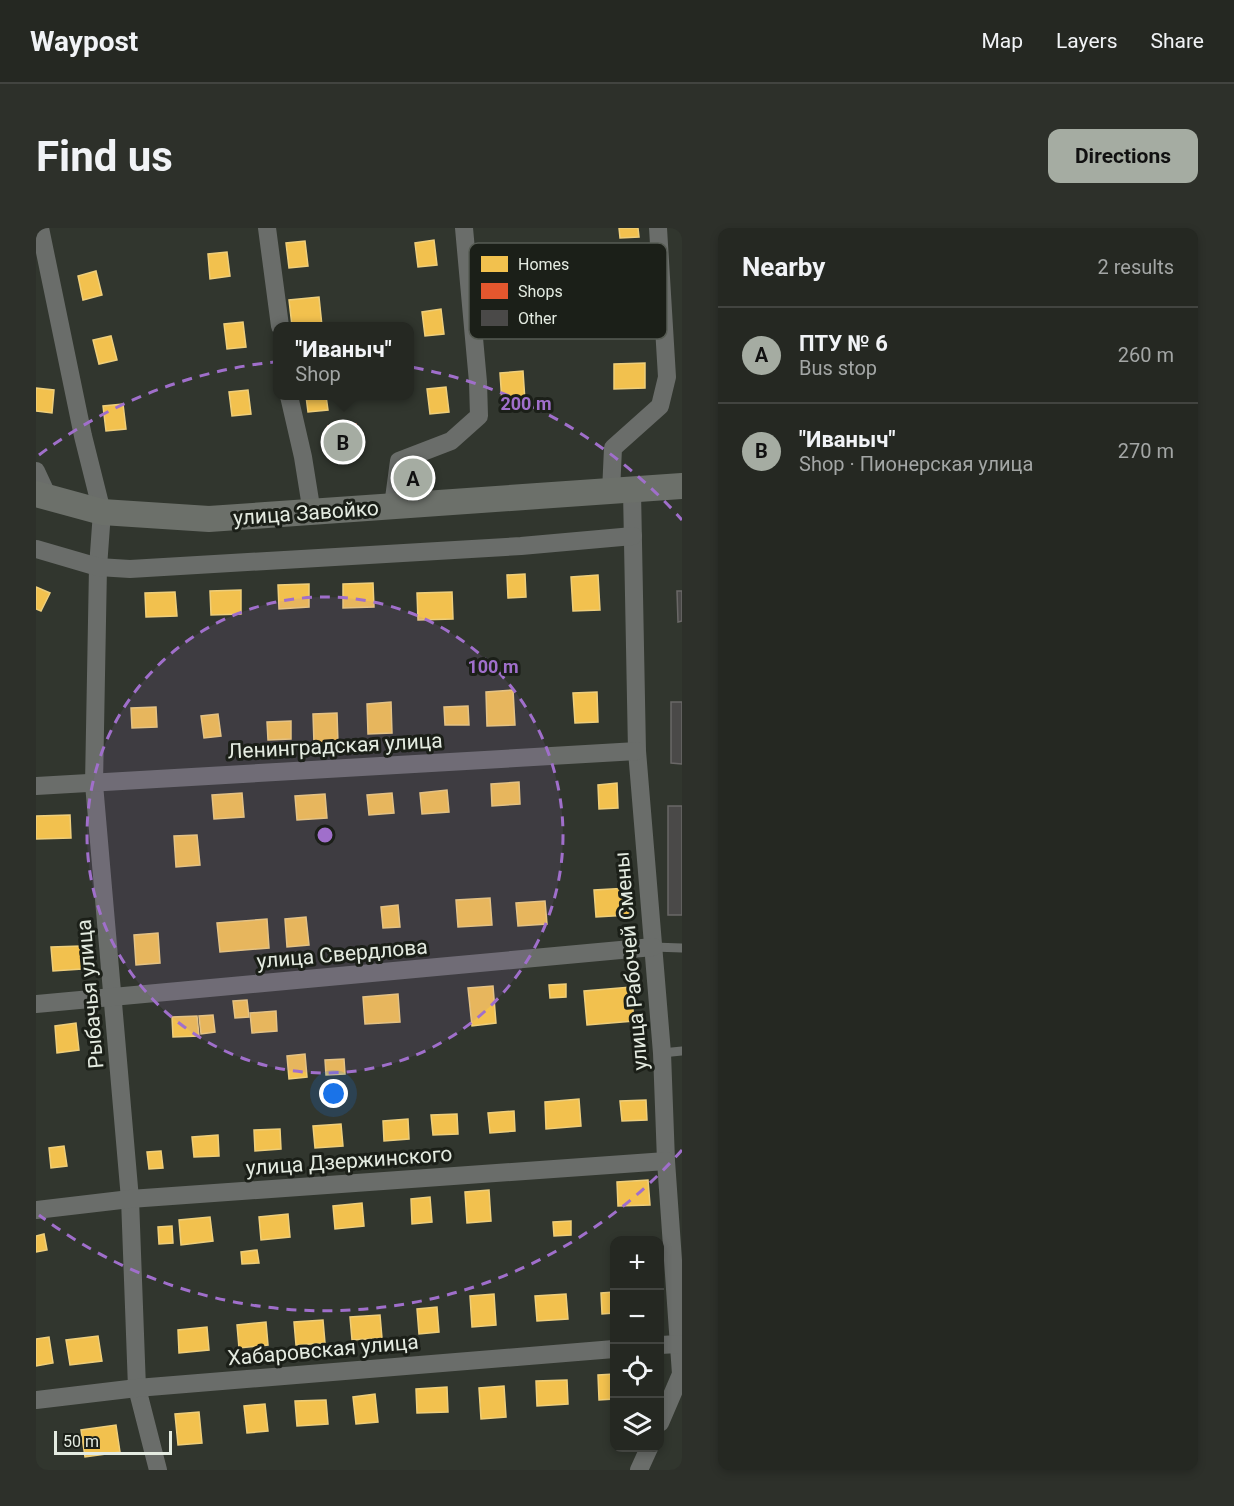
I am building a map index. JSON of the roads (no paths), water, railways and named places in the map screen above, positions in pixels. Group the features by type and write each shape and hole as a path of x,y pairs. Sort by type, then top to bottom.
{"main road":[{"name":"улица Завойко","path":"43,496 102,512 144,517 208,519 682,486"}],"street":[{"name":"Рыбачья улица","path":"40,228 83,436 102,512 98,567 94,784 130,1199 137,1388 158,1470"},
{"path":"267,228 279,322"},
{"path":"464,228 469,283"},
{"name":"улица Рабочей Смены","path":"658,228 659,243"},
{"path":"393,506 399,461 451,441 479,416 474,339"},
{"name":"улица Рабочей Смены","path":"664,1414 681,1374 676,1215 666,1161 663,1053 637,751 633,536 613,448 660,406 667,377 665,339"},
{"path":"290,400 303,457 312,513"},
{"path":"36,471 43,496"},
{"path":"36,549 98,567 130,569 521,546 633,536"},
{"name":"Ленинградская улица","path":"36,786 637,751"},
{"name":"улица Свердлова","path":"36,1004 653,947"},
{"name":"улица Дзержинского","path":"36,1210 130,1199 666,1161"},
{"path":"664,1345 679,1344"},
{"name":"Хабаровская улица","path":"36,1400 137,1388 610,1349"},
{"path":"639,1470 647,1452"}],"lane":[{"path":"653,947 682,948"},
{"path":"663,1053 682,1051"}],"place":[{"name":"\"Иваныч\"","path":"343,442"},
{"name":"ПТУ № 6","path":"413,478"}]}
